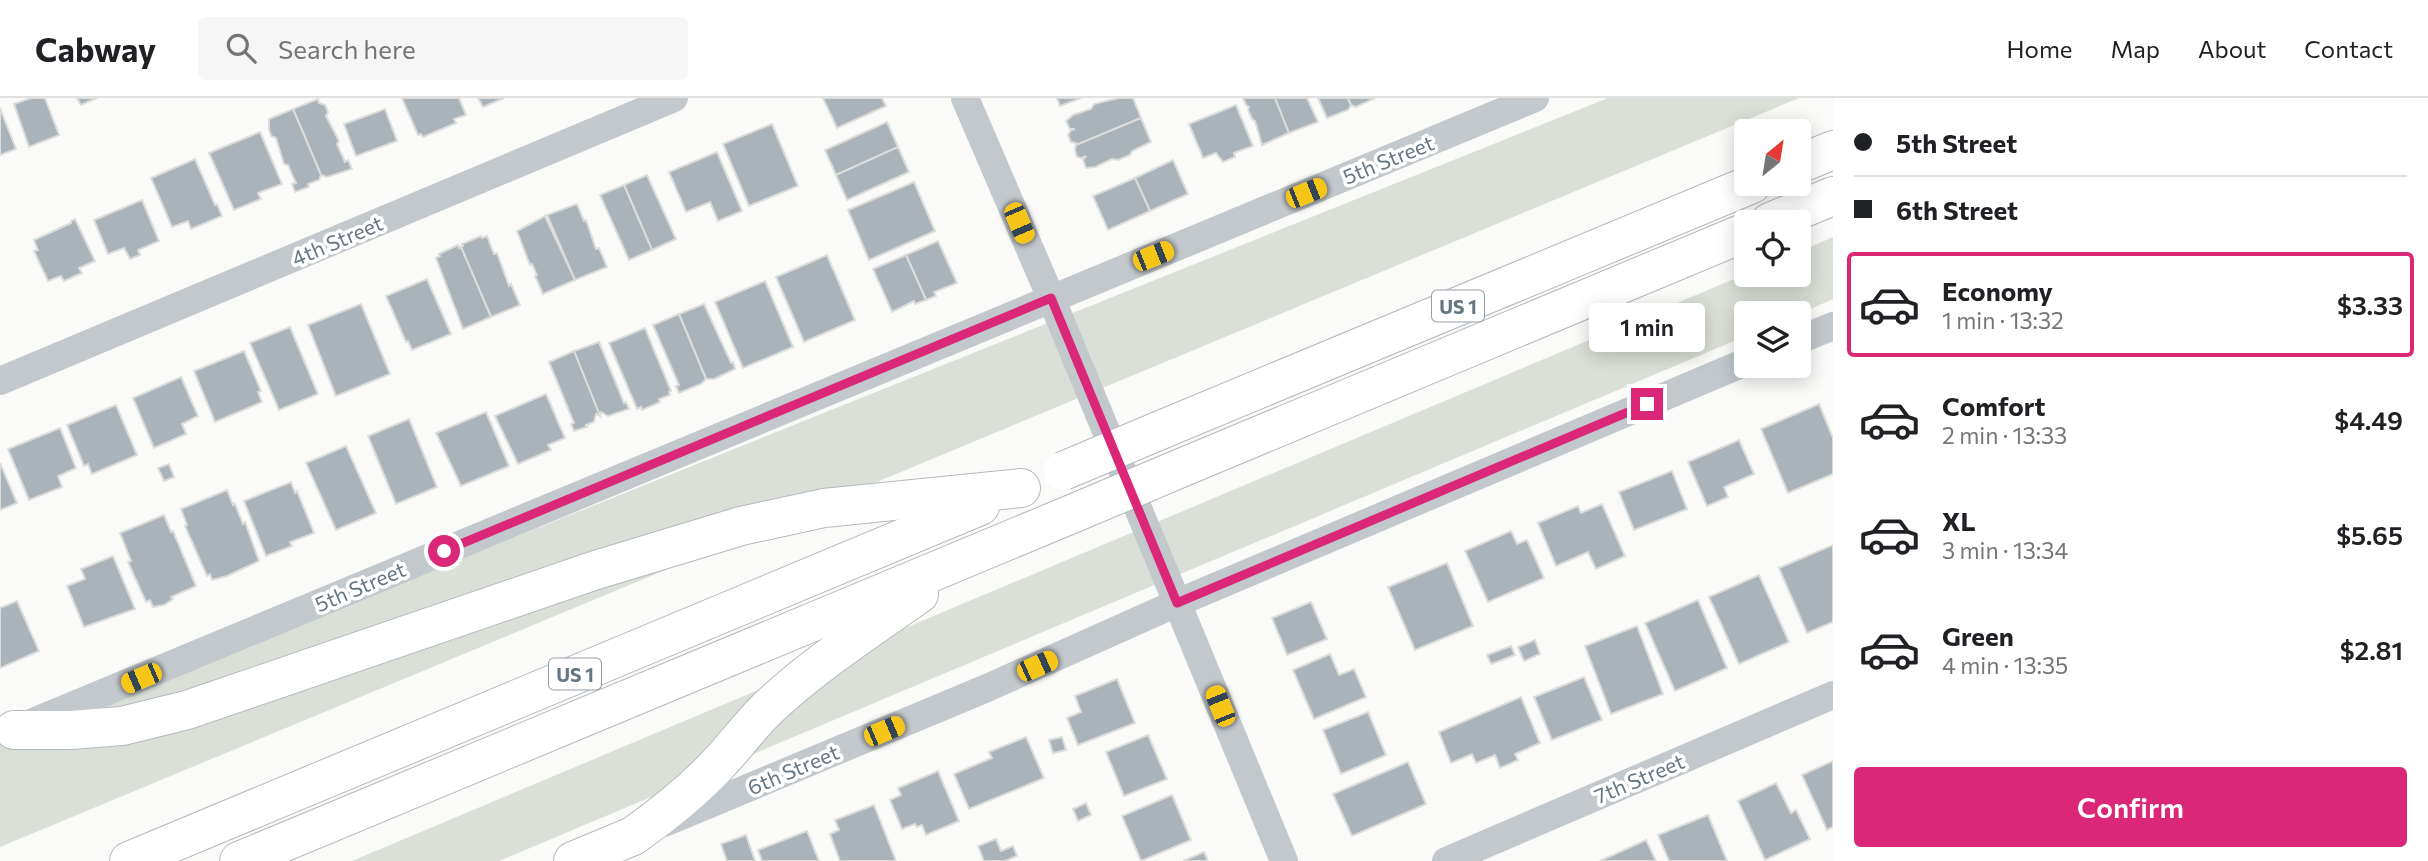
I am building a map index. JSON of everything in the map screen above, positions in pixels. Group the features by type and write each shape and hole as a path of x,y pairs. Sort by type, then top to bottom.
{"main road":[{"path":"1811,159 1833,150"},
{"name":"US 1","path":"130,861 1734,191"},
{"path":"1799,210 1833,196"},
{"name":"US 1","path":"239,861 1734,237"},
{"path":"7,733 122,726 187,710 607,566 741,526 824,508 1021,488"},
{"path":"633,836 679,802 718,764 767,708 827,658 975,554"},
{"name":"6th Street","path":"573,861 633,836"}],"street":[{"name":"4th Street","path":"0,381 674,98"},
{"path":"965,98 1051,298 1284,861"},
{"name":"5th Street","path":"7,733 1535,98"},
{"path":"1811,335 1833,326"},
{"name":"6th Street","path":"633,836 987,688 1177,603 1734,367"},
{"name":"7th Street","path":"1446,861 1833,695"}],"shaded area":[{"path":"1608,98 1799,98 1749,119 1734,119 1734,125 0,847 0,744"},
{"path":"1833,237 1833,299 1811,309 1811,301 1734,301 1734,341 499,861 352,861 1734,279 1734,287 1811,287 1811,247"}],"building":[{"path":"31,98 45,98 59,135 29,147 14,104"},
{"path":"77,98 97,98 81,105"},
{"path":"402,98 459,98 466,115 454,119 456,123 423,137 418,135"},
{"path":"478,98 504,98 483,107"},
{"path":"823,98 882,98 886,106 837,128"},
{"path":"1057,98 1081,98 1060,106"},
{"path":"1119,98 1133,98 1141,118 1079,144 1071,142 1068,135 1075,129 1070,129 1066,121 1073,115 1091,109 1094,104"},
{"path":"1243,98 1275,98 1289,133 1262,145 1255,121"},
{"path":"1275,98 1307,98 1318,122 1289,133"},
{"path":"1318,98 1348,98 1351,105 1348,110 1327,118"},
{"path":"1348,98 1375,98 1356,107 1351,105"},
{"path":"318,99 319,103 325,105 328,112 326,116 339,141 337,144 345,162 348,160 352,169 327,177 321,175 293,109"},
{"path":"1236,105 1253,146 1234,153 1235,157 1223,162 1216,153 1203,158 1189,124"},
{"path":"0,108 16,149 0,155"},
{"path":"293,109 321,175 319,180 308,184 309,187 295,192 292,184 296,183 288,165 284,164 276,138 271,136 269,129 269,119"},
{"path":"385,109 397,141 356,156 344,124"},
{"path":"1141,118 1151,142 1132,151 1130,155 1086,168 1083,160 1086,156 1077,157 1076,145"},
{"path":"887,122 898,147 836,175 825,150"},
{"path":"772,124 798,186 749,206 723,144"},
{"path":"260,132 282,184 258,193 261,199 234,210 209,153"},
{"path":"898,147 909,172 847,200 836,175"},
{"path":"717,152 742,211 718,221 710,202 686,212 669,172"},
{"path":"195,159 222,216 191,229 188,221 172,227 151,178"},
{"path":"1173,160 1188,194 1150,211 1135,178"},
{"path":"647,175 676,239 652,250 624,185"},
{"path":"1135,178 1150,211 1108,230 1093,196"},
{"path":"914,182 935,231 869,260 848,210"},
{"path":"624,185 652,250 629,260 600,195"},
{"path":"142,200 159,241 138,250 140,255 130,259 124,248 108,254 94,220"},
{"path":"577,204 596,249 599,248 607,267 575,280 547,215"},
{"path":"545,216 575,280 543,294 517,231"},
{"path":"75,219 95,261 79,268 82,273 64,281 61,276 48,281 34,251 38,250 34,240"},
{"path":"487,236 494,254 497,253 509,286 511,284 520,305 491,317 461,247 462,244"},
{"path":"938,241 957,283 934,292 936,296 926,300 906,255"},
{"path":"458,245 491,317 463,329 436,258"},
{"path":"827,255 855,320 804,342 776,277"},
{"path":"906,255 926,300 915,304 914,301 892,312 873,269"},
{"path":"427,279 451,334 412,350 386,296"},
{"path":"765,281 793,347 743,368 715,302"},
{"path":"361,304 390,374 336,396 308,325"},
{"path":"704,304 735,369 714,379 706,379 679,314"},
{"path":"679,314 706,379 701,384 679,393 676,386 679,385 653,325"},
{"path":"290,327 318,394 279,410 250,343"},
{"path":"645,328 671,391 670,395 659,399 660,402 642,410 641,407 637,409 609,343"},
{"path":"599,342 624,403 626,402 629,409 608,416 601,412 600,416 574,351"},
{"path":"244,351 261,391 258,392 262,402 215,422 194,371"},
{"path":"574,351 600,416 596,414 594,422 574,431 571,424 574,423 549,362"},
{"path":"181,377 198,416 182,424 186,434 154,448 133,398"},
{"path":"546,394 565,438 548,445 551,450 518,464 495,416"},
{"path":"1819,404 1833,438 1833,474 1788,493 1761,429"},
{"path":"116,405 137,455 92,474 88,464 84,466 67,425"},
{"path":"486,412 509,466 461,486 436,433"},
{"path":"409,419 437,487 396,504 368,436"},
{"path":"60,428 76,468 58,476 62,487 29,500 8,449"},
{"path":"1739,440 1754,474 1724,487 1728,497 1707,506 1688,462"},
{"path":"346,446 376,513 336,530 306,463"},
{"path":"0,463 17,503 0,510"},
{"path":"169,464 174,477 164,481 158,468"},
{"path":"1672,471 1687,509 1634,530 1619,492"},
{"path":"291,482 314,533 290,542 292,546 266,556 244,501"},
{"path":"227,490 243,524 245,522 259,561 212,580 210,574 207,576 185,526 187,525 181,509"},
{"path":"1602,504 1625,556 1596,569 1588,552 1556,566 1538,523 1578,506 1581,513"},
{"path":"164,515 196,586 171,597 173,599 164,605 153,607 150,600 146,602 128,562 131,561 120,533"},
{"path":"1511,531 1517,544 1527,540 1544,578 1488,602 1465,551"},
{"path":"1833,545 1833,622 1807,633 1779,568"},
{"path":"113,556 135,609 84,627 67,586 85,579 81,569"},
{"path":"1447,563 1473,626 1415,650 1388,587"},
{"path":"1759,575 1789,642 1739,664 1709,597"},
{"path":"1698,600 1727,668 1675,691 1645,623"},
{"path":"17,601 39,651 0,668 0,608"},
{"path":"1311,602 1327,639 1287,655 1272,618"},
{"path":"1637,626 1663,694 1611,714 1585,646"},
{"path":"1535,640 1540,654 1524,661 1518,647"},
{"path":"1511,646 1515,655 1491,664 1487,655"},
{"path":"1330,654 1339,675 1354,669 1366,697 1314,719 1293,670"},
{"path":"1584,677 1602,720 1552,740 1534,697"},
{"path":"1117,679 1135,723 1078,745 1067,718 1081,712 1075,696"},
{"path":"1521,697 1540,743 1515,754 1518,760 1500,768 1495,755 1476,763 1472,754 1451,763 1439,732"},
{"path":"1368,712 1386,755 1341,774 1323,730"},
{"path":"1148,735 1167,779 1124,796 1106,752"},
{"path":"1026,737 1044,778 969,809 954,774 992,758 989,752"},
{"path":"1062,737 1066,750 1053,753 1049,740"},
{"path":"1833,761 1833,827 1827,830 1802,775"},
{"path":"1408,762 1426,804 1352,836 1333,794"},
{"path":"938,771 959,821 926,835 922,825 917,827 915,824 902,829 890,800 901,795 898,788"},
{"path":"1776,783 1791,813 1796,810 1810,839 1765,860 1738,801"},
{"path":"1172,795 1191,840 1141,861 1122,816"},
{"path":"1086,803 1091,815 1078,821 1073,809"},
{"path":"874,805 896,861 840,861 830,834 839,830 835,820"},
{"path":"1708,815 1727,861 1669,861 1658,835"},
{"path":"807,831 819,861 762,861 758,850"},
{"path":"746,835 755,861 727,861 721,844"},
{"path":"996,839 1001,851 1013,846 1017,856 1005,861 984,861 978,846"},
{"path":"1646,840 1656,861 1600,861"},
{"path":"1204,852 1208,861 1183,861"}],"route":[{"path":"444,551 1051,298 1177,603 1647,404"}]}
